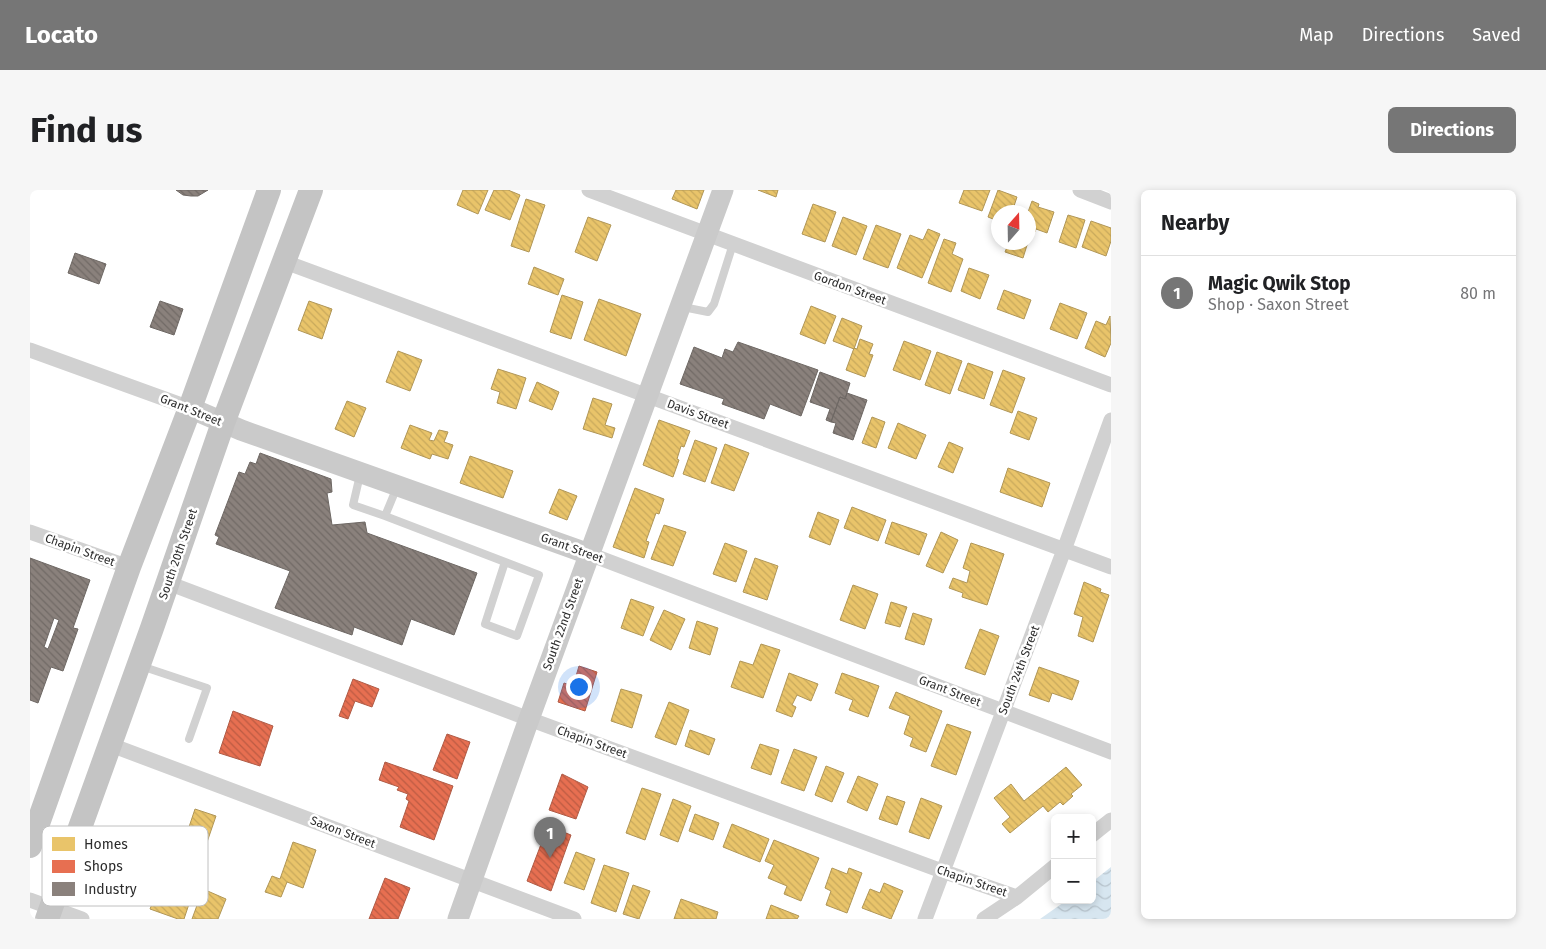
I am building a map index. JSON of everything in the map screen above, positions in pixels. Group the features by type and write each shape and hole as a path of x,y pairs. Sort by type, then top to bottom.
{"main road":[{"path":"30,846 129,567 190,408 269,190"},
{"name":"South 20th Street","path":"77,826 111,745 223,423 311,190"}],"street":[{"name":"Gordon Street","path":"589,190 1111,385"},
{"name":"South 22nd Street","path":"458,919 529,719 723,190"},
{"path":"1080,190 1111,202"},
{"name":"Davis Street","path":"285,262 1111,567"},
{"name":"Grant Street","path":"30,350 190,408 223,423 589,554 1111,752"},
{"name":"South 24th Street","path":"925,919 1004,712 1111,420"},
{"name":"Chapin Street","path":"30,532 129,567"},
{"name":"Chapin Street","path":"168,583 529,719 1017,897"},
{"name":"Saxon Street","path":"111,745 574,919"},
{"path":"1096,832 1111,820"},
{"path":"984,919 1017,897 1051,869"},
{"path":"43,909 82,919"}],"lane":[{"path":"681,306 708,312 714,304 733,244"},
{"path":"361,473 353,505 385,516 505,562 539,576 517,636 485,624 505,562"},
{"path":"385,516 398,486"},
{"path":"139,666 207,688 189,739"}],"water":[{"path":"1111,867 1111,919 1040,919 1061,904 1096,904 1096,879"}],"building: Homes":[{"path":"463,190 488,190 478,214 457,205"},
{"path":"494,190 508,190 520,195 510,220 485,210"},
{"path":"676,190 704,190 697,209 672,199"},
{"path":"758,190 778,190 776,197"},
{"path":"964,190 990,190 982,211 959,203"},
{"path":"998,190 1017,197 1014,205 992,205"},
{"path":"526,199 545,205 529,252 511,246"},
{"path":"1032,201 1039,204 1038,207 1054,212 1047,233 1036,229 1036,205 1031,205"},
{"path":"813,204 836,212 825,242 802,234"},
{"path":"1068,215 1085,220 1076,248 1059,242"},
{"path":"588,217 611,225 597,261 575,252"},
{"path":"843,217 867,226 856,255 832,246"},
{"path":"1091,221 1111,228 1111,241 1106,256 1082,247"},
{"path":"876,225 901,234 888,268 863,259"},
{"path":"928,229 940,234 922,278 897,268 910,235 923,240"},
{"path":"944,239 956,243 952,254 963,259 951,292 928,283"},
{"path":"1006,250 1026,250 1023,258 1005,252"},
{"path":"534,267 564,279 558,295 528,284"},
{"path":"969,268 989,275 980,299 961,291"},
{"path":"1004,290 1031,300 1024,319 997,309"},
{"path":"562,295 583,302 571,339 550,332"},
{"path":"599,299 641,314 626,356 584,340"},
{"path":"309,301 332,309 322,339 298,330"},
{"path":"1060,303 1087,313 1077,339 1050,329"},
{"path":"811,306 836,316 825,344 800,334"},
{"path":"1110,316 1111,343 1105,357 1085,348 1096,321 1106,325"},
{"path":"842,318 862,326 854,349 833,341"},
{"path":"860,339 873,344 869,354 873,355 865,377 846,370 854,348 857,349"},
{"path":"904,341 931,351 920,380 893,370"},
{"path":"398,351 422,360 410,391 386,382"},
{"path":"937,352 962,361 950,394 925,385"},
{"path":"968,363 993,372 984,399 958,390"},
{"path":"498,369 526,378 516,409 497,403 500,392 491,389"},
{"path":"1003,370 1025,378 1012,413 990,405"},
{"path":"537,382 559,392 552,410 529,401"},
{"path":"593,398 612,404 605,425 615,428 612,438 583,429"},
{"path":"347,401 366,408 354,437 335,429"},
{"path":"1018,411 1037,418 1029,440 1010,433"},
{"path":"872,417 885,422 876,448 862,443"},
{"path":"659,420 690,431 684,447 681,446 677,459 679,460 673,477 643,465"},
{"path":"898,423 926,435 916,459 888,448"},
{"path":"410,425 432,433 429,440 434,441 439,430 448,432 444,442 453,445 448,459 432,454 430,459 401,448"},
{"path":"695,440 717,448 705,482 683,474"},
{"path":"949,442 963,448 953,473 938,467"},
{"path":"725,444 749,453 734,491 711,483"},
{"path":"470,456 513,471 503,498 460,483"},
{"path":"1008,468 1050,483 1042,507 1000,492"},
{"path":"635,488 664,499 659,514 656,513 646,541 649,542 644,558 613,547"},
{"path":"559,489 577,496 567,520 549,513"},
{"path":"852,507 886,520 878,541 844,528"},
{"path":"818,512 839,520 830,545 809,537"},
{"path":"892,522 927,534 919,555 885,543"},
{"path":"664,525 686,532 673,566 651,559"},
{"path":"941,532 958,540 943,573 926,566"},
{"path":"725,543 747,551 736,582 713,574"},
{"path":"971,543 1004,554 987,605 962,597 963,593 949,588 953,578 967,583 970,571 963,568"},
{"path":"755,558 778,566 767,600 743,592"},
{"path":"1084,582 1101,589 1100,592 1109,595 1093,642 1078,636 1083,617 1074,614"},
{"path":"853,585 878,594 865,629 840,620"},
{"path":"631,599 654,607 643,636 621,628"},
{"path":"891,602 907,607 900,627 885,623"},
{"path":"664,610 685,619 671,650 650,640"},
{"path":"913,613 932,619 924,645 905,639"},
{"path":"697,621 718,628 710,655 689,648"},
{"path":"980,629 999,636 985,675 965,668"},
{"path":"761,644 780,650 763,698 731,687 740,661 753,665"},
{"path":"1039,667 1079,681 1072,700 1052,693 1049,702 1029,695"},
{"path":"789,673 818,684 811,701 797,695 792,705 796,707 792,717 776,711"},
{"path":"842,673 879,686 868,717 849,710 853,700 835,693"},
{"path":"621,689 642,695 632,728 611,721"},
{"path":"896,692 942,711 926,752 910,746 913,738 904,734 910,716 889,708"},
{"path":"669,702 689,710 676,745 655,737"},
{"path":"947,724 971,732 956,775 931,766"},
{"path":"690,730 715,739 709,755 685,746"},
{"path":"760,744 779,750 771,775 751,768"},
{"path":"794,749 817,757 804,791 781,783"},
{"path":"826,766 844,773 832,802 815,795"},
{"path":"1066,767 1082,785 1071,794 1073,796 1063,805 1060,802 1048,812 1043,806 1010,833 1002,824 1010,817 994,798 1011,784 1024,801"},
{"path":"858,776 878,784 867,811 847,802"},
{"path":"642,788 661,794 645,840 626,833"},
{"path":"887,796 905,802 897,825 879,819"},
{"path":"921,798 942,806 929,839 909,832"},
{"path":"673,799 691,806 678,842 660,835"},
{"path":"195,809 216,816 208,839 208,826 189,826"},
{"path":"695,814 719,823 713,840 689,831"},
{"path":"732,824 769,839 760,862 723,847"},
{"path":"774,840 819,858 801,901 784,894 787,886 768,878 774,865 765,861"},
{"path":"293,842 316,850 303,888 287,882 281,897 265,892 272,876 280,879"},
{"path":"576,852 595,859 584,890 564,883"},
{"path":"604,865 629,873 616,912 591,903"},
{"path":"832,868 847,874 849,868 862,873 847,913 826,905 831,891 825,888"},
{"path":"884,883 903,891 891,919 862,908 870,889 880,893"},
{"path":"633,885 650,891 639,919 623,914"},
{"path":"208,891 226,899 218,919 192,919 197,906 208,906"},
{"path":"681,899 718,912 716,919 674,919"},
{"path":"771,905 799,916 797,919 766,919"},
{"path":"151,906 188,906 184,919 178,919 150,909"}],"building: Shops":[{"path":"579,666 597,672 585,711 558,702 564,683 573,686"},
{"path":"353,679 379,689 372,707 355,701 348,719 339,716"},
{"path":"233,711 273,726 260,766 219,753"},
{"path":"447,734 470,742 457,779 433,770"},
{"path":"385,762 453,786 434,840 400,827 409,801 406,799 408,794 397,790 399,787 379,780"},
{"path":"562,774 588,787 576,819 549,810"},
{"path":"548,826 571,835 551,891 527,881"},
{"path":"385,878 410,888 398,919 369,919"}],"building: Industry":[{"path":"176,190 208,190 198,196 191,196 183,195"},
{"path":"75,253 106,264 99,284 68,273"},
{"path":"160,301 183,309 174,335 150,327"},
{"path":"738,342 818,370 801,416 770,404 764,419 722,404 724,399 680,384 694,347 722,358 725,349 733,352"},
{"path":"820,372 850,383 845,399 840,397 831,422 826,420 830,409 810,402"},
{"path":"847,393 867,400 853,440 833,433 836,423 831,422 840,397 845,399"},
{"path":"260,453 331,479 332,492 327,493 332,525 365,522 367,533 477,573 454,635 411,619 402,645 354,627 352,635 275,608 290,571 216,544 219,537 215,535 239,472 245,474 250,462 256,464"},
{"path":"30,558 90,580 73,628 78,629 63,671 51,667 38,703 30,700","holes":["54,618 59,620 48,649 44,647"]}],"place":[{"name":"Magic Qwik Stop","path":"550,858"}]}
